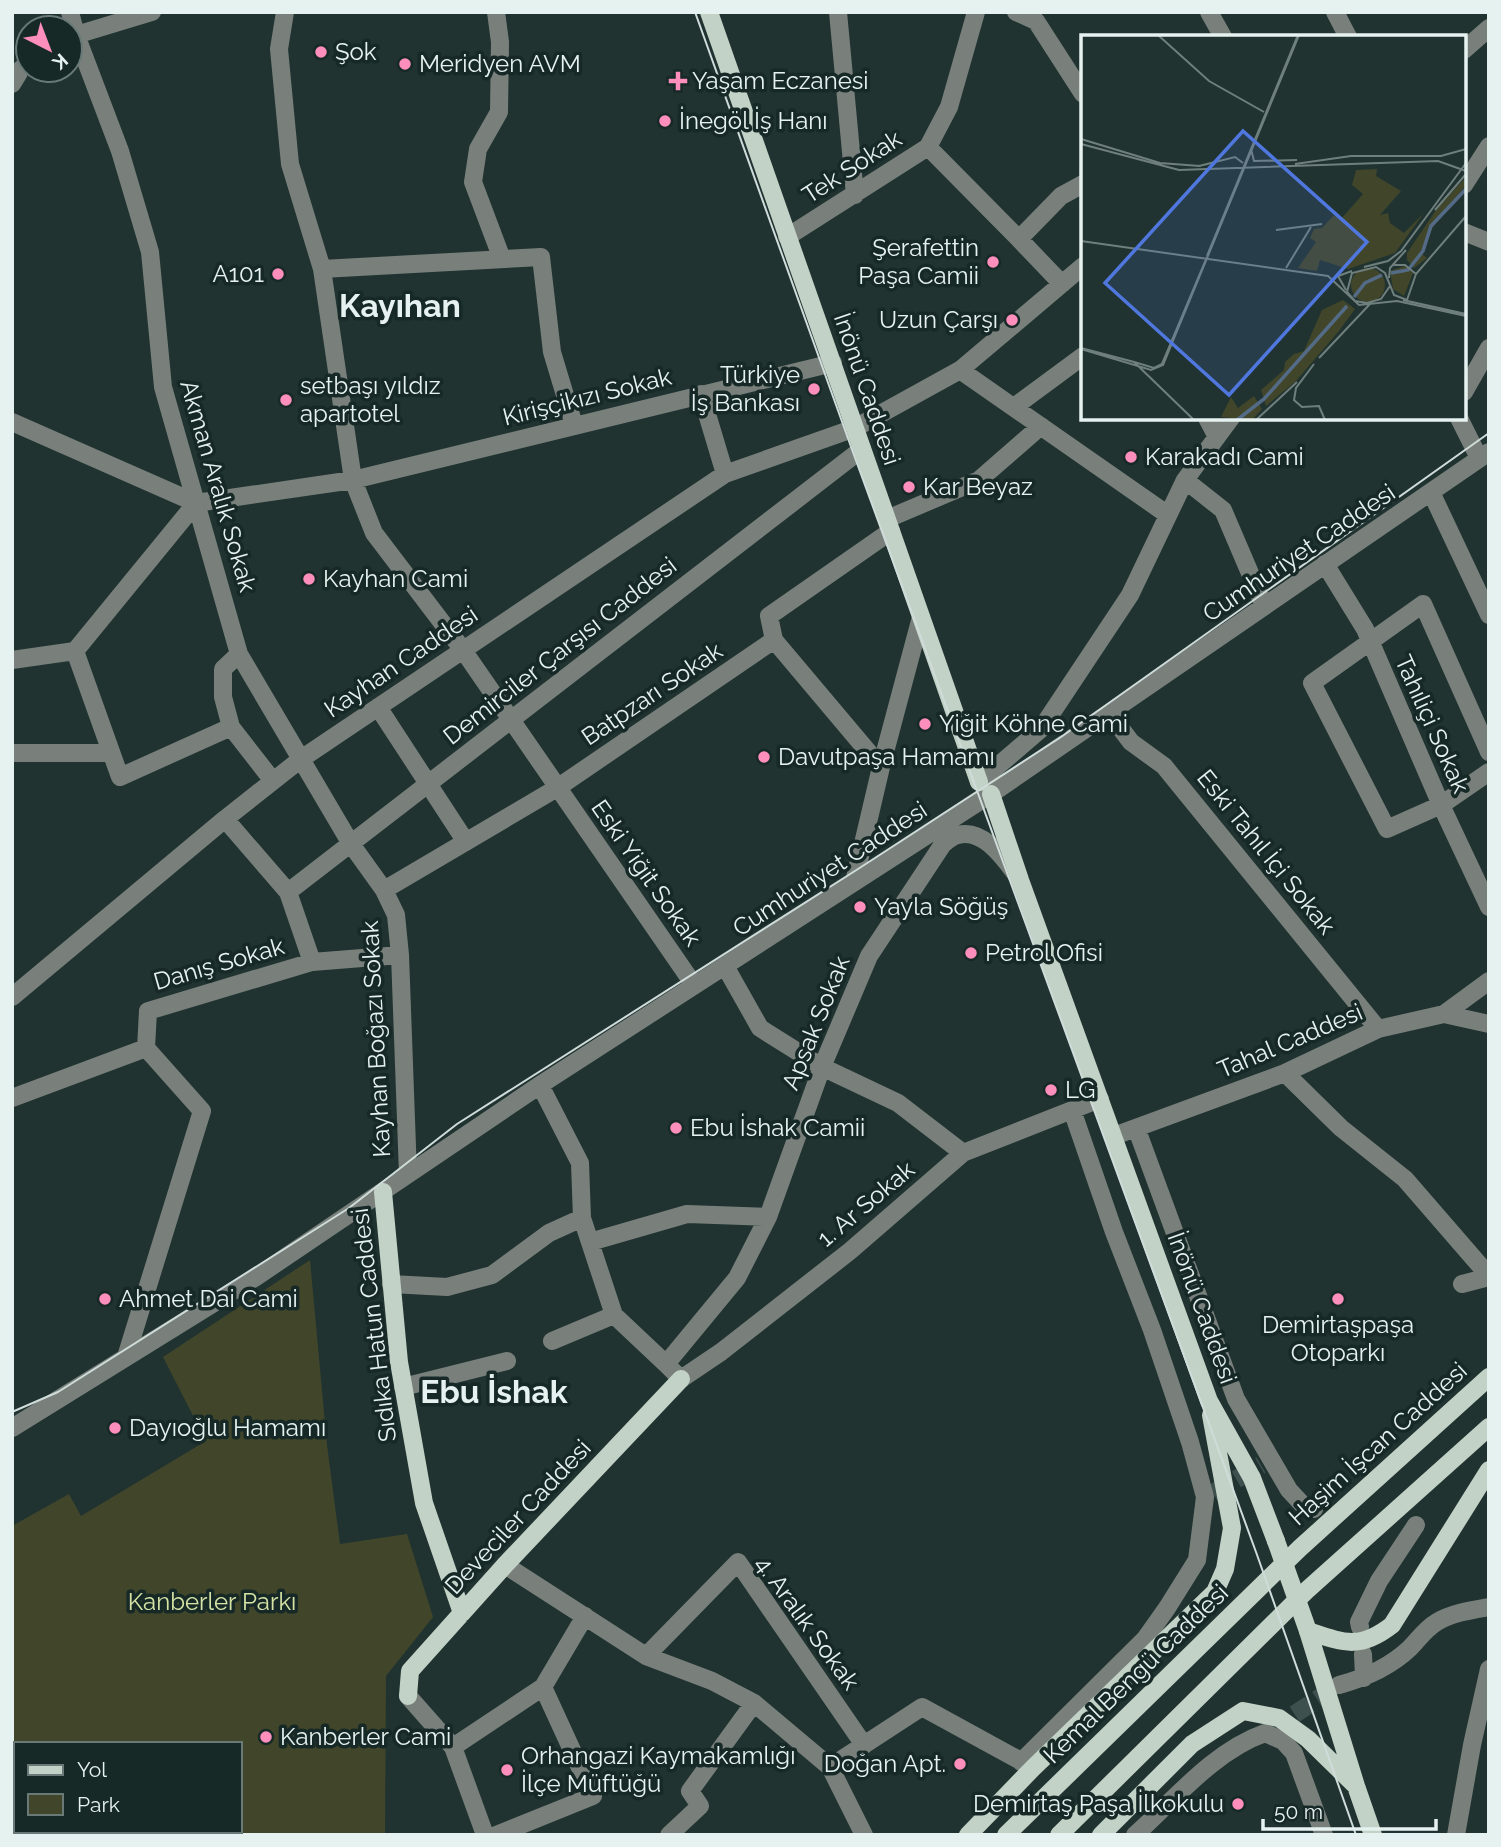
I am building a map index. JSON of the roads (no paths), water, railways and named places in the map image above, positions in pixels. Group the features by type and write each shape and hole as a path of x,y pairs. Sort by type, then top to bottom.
{"main road":[{"name":"İnönü Caddesi","path":"709,12 921,617 1020,880 1209,1401 1252,1478 1276,1541 1308,1631 1373,1835"},
{"name":"Sıdıka Hatun Caddesi","path":"383,1192 403,1387 424,1503 462,1613"},
{"name":"Haşim İşcan Caddesi","path":"1300,1548 1489,1377"},
{"name":"Deveciler Caddesi","path":"408,1696 410,1671 505,1565 681,1379"},
{"path":"968,1835 1027,1765 1215,1592 1225,1569 1232,1528 1209,1401"},
{"path":"1059,1835 1306,1591 1489,1427"},
{"path":"1308,1631 1344,1643 1365,1640 1392,1625 1489,1470"},
{"name":"Kemal Bengü Caddesi","path":"1006,1835 1300,1548"},
{"path":"1101,1835 1192,1744 1243,1712 1279,1718 1308,1739 1356,1786"}],"street":[{"path":"84,33 152,12"},
{"name":"Eski Yiğit Sokak","path":"285,12 279,49 290,164 322,268 353,480 374,533 463,650 694,985"},
{"path":"496,12 500,42 499,112 478,149 473,182 502,259"},
{"path":"838,12 855,195"},
{"name":"Tek Sokak","path":"787,237 928,147 949,107 976,12"},
{"path":"1016,12 1036,21 1081,91"},
{"path":"1209,12 1222,35"},
{"path":"1335,12 1348,35"},
{"path":"1466,48 1489,27"},
{"name":"Akman Aralık Sokak","path":"84,63 120,151 150,253 163,387 239,654 301,759"},
{"path":"1466,183 1489,146"},
{"path":"928,147 1062,284"},
{"path":"1019,239 1061,196 1081,185"},
{"path":"1466,233 1489,242"},
{"path":"322,268 541,257 552,352 574,425"},
{"name":"Kayhan Caddesi","path":"12,997 301,759 725,474 855,428 960,370 1081,268"},
{"path":"1466,388 1489,348"},
{"path":"1014,407 1081,357"},
{"name":"Kirişçikızı Sokak","path":"196,503 353,480 833,363"},
{"path":"960,370 1168,515"},
{"path":"701,394 725,474"},
{"path":"1208,420 1217,437"},
{"path":"985,788 1041,729 1130,596 1185,480 1230,420"},
{"path":"1460,420 1484,455"},
{"path":"12,422 196,503 75,651 12,660"},
{"path":"881,767 774,640 769,617 889,525 979,480 1041,426"},
{"name":"Demirciler Çarşısı Caddesi","path":"288,892 862,449"},
{"name":"Cumhuriyet Caddesi","path":"12,1429 256,1277 540,1085 854,882 985,788 1109,713 1484,455"},
{"path":"1185,480 1223,510 1264,607"},
{"path":"1431,492 1489,615"},
{"name":"Tahıliçi Sokak","path":"1325,564 1365,629 1441,805 1489,906"},
{"path":"1489,752 1423,604 1312,683 1387,829 1441,805 1489,772"},
{"path":"854,882 921,617"},
{"name":"Batpzarı Sokak","path":"384,890 558,788 774,640"},
{"path":"75,651 109,753 120,777 231,727"},
{"path":"239,654 223,669 223,697 231,727 273,781"},
{"path":"378,707 466,842"},
{"name":"Eski Tahıl İçi Sokak","path":"1109,713 1131,742 1164,766 1378,1029"},
{"path":"12,753 109,753"},
{"name":"Kayhan Boğazı Sokak","path":"301,759 351,844 384,890 396,915 400,954 408,1174"},
{"path":"225,819 288,892 312,962"},
{"name":"Apsak Sokak","path":"666,1364 737,1278 768,1217 822,1067 869,956 943,844 958,834 978,837 999,852 1020,880"},
{"name":"Danış Sokak","path":"146,1048 148,1011 312,962 400,954"},
{"path":"725,966 760,1028 822,1067 898,1103 963,1153"},
{"path":"1444,1014 1489,981"},
{"name":"Tahal Caddesi","path":"1114,1136 1285,1073 1378,1029 1444,1014 1489,1024"},
{"path":"12,1097 146,1048 202,1111 126,1357"},
{"path":"1285,1073 1341,1128 1405,1179 1489,1277 1462,1284"},
{"path":"540,1085 580,1163 582,1218 614,1315 681,1379"},
{"name":"1. Ar Sokak","path":"681,1379 722,1352 850,1251 963,1153 1100,1099"},
{"path":"830,1767 922,1707 1027,1765 1145,1639 1197,1560 1209,1495 1072,1110"},
{"path":"1137,1129 1236,1399 1266,1462 1301,1504 1314,1509"},
{"path":"590,1242 687,1214 768,1217"},
{"path":"391,1284 447,1287 492,1275 549,1233 582,1218"},
{"path":"552,1341 614,1315"},
{"path":"403,1387 507,1361"},
{"path":"1360,1627 1359,1622 1379,1581 1416,1525"},
{"name":"4. Aralık Sokak","path":"646,1656 738,1562 864,1745"},
{"path":"505,1565 646,1656 712,1681 754,1703 830,1767 864,1835"},
{"path":"1339,1685 1380,1670 1410,1648 1439,1620 1489,1607"},
{"path":"453,1747 542,1687 585,1615"},
{"path":"1363,1654 1364,1678"},
{"path":"1456,1835 1489,1669"},
{"path":"496,1835 593,1796 542,1687"},
{"path":"408,1696 453,1747 485,1835"},
{"path":"669,1835 700,1806 690,1791 754,1703"},
{"path":"1135,1835 1222,1757 1243,1741 1269,1731 1294,1753 1324,1835"}],"water":[{"path":"97,1833 156,1833 156,1835"}],"tunnel":[{"path":"1213,1493 1261,1465"},
{"path":"1272,1729 1339,1685"}],"tram line":[{"path":"695,12 854,455 1256,1552 1356,1835"},
{"path":"12,1412 58,1392 349,1208 457,1124 1061,737 1489,433"}],"place":[{"name":"Şok","path":"321,52"},
{"name":"Meridyen AVM","path":"405,64"},
{"name":"Yaşam Eczanesi","path":"678,81"},
{"name":"İnegöl İş Hanı","path":"665,121"},
{"name":"Şerafettin Paşa Camii","path":"993,262"},
{"name":"A101","path":"278,274"},
{"name":"Uzun Çarşı","path":"1012,320"},
{"name":"Türkiye İş Bankası","path":"814,389"},
{"name":"setbaşı yıldız apartotel","path":"286,400"},
{"name":"Karakadı Cami","path":"1131,457"},
{"name":"Kar Beyaz","path":"909,487"},
{"name":"Kayhan Cami","path":"309,579"},
{"name":"Yiğit Köhne Cami","path":"925,724"},
{"name":"Davutpaşa Hamamı","path":"764,757"},
{"name":"Yayla Söğüş","path":"860,907"},
{"name":"Petrol Ofisi","path":"971,953"},
{"name":"LG","path":"1051,1090"},
{"name":"Ebu İshak Camii","path":"676,1128"},
{"name":"Ahmet Dai Cami","path":"105,1299"},
{"name":"Demirtaşpaşa Otoparkı","path":"1338,1299"},
{"name":"Dayıoğlu Hamamı","path":"115,1428"},
{"name":"Kanberler Cami","path":"266,1737"},
{"name":"Doğan Apt.","path":"960,1764"},
{"name":"Orhangazi Kaymakamlığı İlçe Müftüğü","path":"507,1770"},
{"name":"Demirtaş Paşa İlkokulu","path":"1238,1804"}],"district":[{"name":"Kayıhan","path":"400,306"},
{"name":"Ebu İshak","path":"494,1392"}],"park label":[{"name":"Kanberler Parkı","path":"212,1602"}]}
